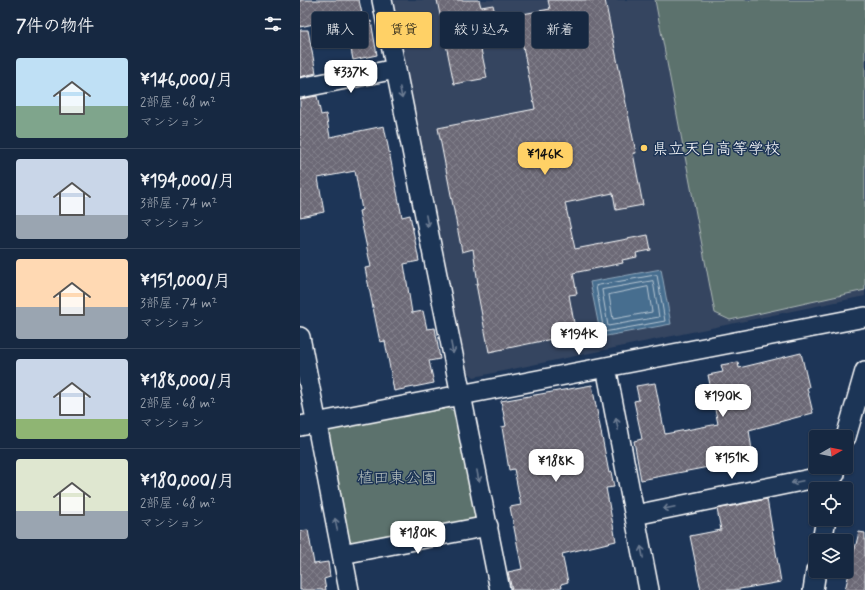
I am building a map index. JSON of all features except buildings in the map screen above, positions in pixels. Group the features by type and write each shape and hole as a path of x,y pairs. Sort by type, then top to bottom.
{"street":[{"path":"382,0 500,590"},
{"path":"300,88 396,69"},
{"path":"308,425 461,394 865,317"},
{"path":"300,337 308,425 342,554 349,590"},
{"path":"606,367 649,590"},
{"path":"848,430 865,371"},
{"path":"635,515 835,477"},
{"path":"342,554 488,526"},
{"path":"813,590 815,578"}],"shaded area":[{"name":"県立天白高等学校","path":"393,0 865,0 865,296 474,377 466,371 402,48 432,48 432,12 395,12"}],"green space":[{"path":"655,0 865,0 865,290 730,320 715,313"},
{"name":"植田東公園","path":"448,408 456,412 476,515 471,524 354,546 345,540 326,438 330,429"}],"water":[{"path":"661,269 671,324 601,337 590,282"}],"place":[{"name":"県立天白高等学校","path":"644,148"}]}
